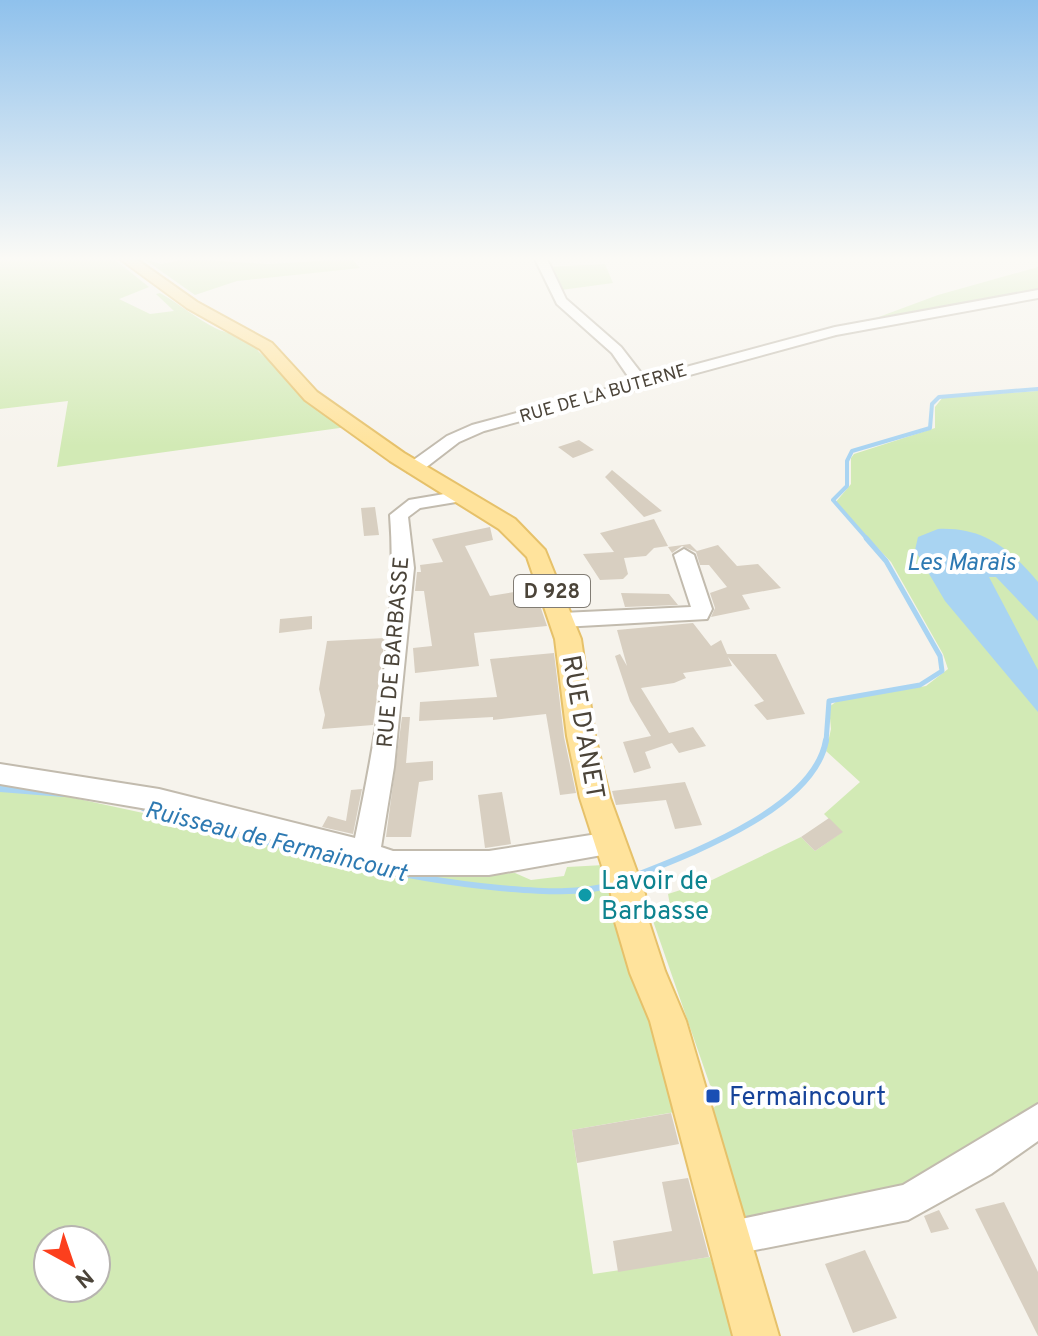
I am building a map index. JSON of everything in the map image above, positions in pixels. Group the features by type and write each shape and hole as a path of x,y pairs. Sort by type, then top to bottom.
{"main road":[{"name":"RUE D'ANET","path":"223,321 258,340 311,396 507,524 526,540 543,566 568,639 584,754 632,922 668,1021 756,1336"}],"street":[{"path":"580,321 620,352 641,384"},
{"name":"RUE DE LA BUTERNE","path":"417,466 453,439 478,428 835,331 888,321"},
{"name":"RUE DE BARBASSE","path":"370,854 367,845 383,756 404,568 399,515 415,504 453,490"},
{"path":"562,620 700,614 702,609 684,555"},
{"path":"0,774 159,800 370,854 393,863 454,866 536,858 618,867"},
{"path":"730,1237 908,1202 979,1162 1038,1121"}],"green space":[{"path":"0,321 203,321 250,342 347,427 57,467 68,401 0,409"},
{"path":"1038,391 1038,1108 893,1195 743,1217 710,1111 719,1103 715,1089 710,1085 652,918 670,905 668,894 712,880 801,837 815,851 842,832 824,814 860,782 826,751 831,729 829,707 837,701 926,686 948,669 943,654 891,562 835,503 851,484 851,458 854,454 935,428 935,407 943,397"},
{"path":"0,782 157,816 394,878 515,873 531,880 564,876 567,867 604,865 675,1112 572,1130 593,1274 710,1257 735,1336 0,1336"}],"water":[{"name":"Les Marais","path":"938,529 969,532 995,542 1038,582 1038,621 996,577 989,577 1038,670 1038,712 945,601 915,550 918,537"}],"building":[{"path":"579,440 594,450 573,458 558,447"},
{"path":"612,470 662,511 644,517 605,477"},
{"path":"375,507 379,535 364,536 361,508"},
{"path":"654,519 668,546 654,548 646,556 624,558 628,574 623,579 600,580 583,554 614,552 600,533"},
{"path":"490,527 493,540 465,546 490,596 532,589 527,576 530,576 547,626 474,633 479,666 415,673 413,648 432,646 424,591 415,591 417,572 421,572 420,565 443,562 432,539"},
{"path":"690,544 697,551 718,545 737,566 758,564 781,588 742,595 750,609 711,617 715,608 710,593 727,587 709,565 700,565 696,552 682,546 672,553 668,547"},
{"path":"621,593 669,594 678,605 625,607"},
{"path":"312,616 312,629 279,633 280,619"},
{"path":"693,623 711,646 721,640 727,654 776,654 805,714 767,720 754,705 764,701 728,657 732,666 683,673 686,678 674,683 641,688 669,733 693,727 706,746 679,753 672,743 645,752 651,768 634,773 623,742 651,736 630,701 615,656 620,654 627,666 617,630"},
{"path":"385,638 373,725 322,729 325,715 319,689 327,641"},
{"path":"554,653 564,737 576,793 560,795 546,714 493,720 493,717 419,721 420,702 497,697 490,659"},
{"path":"402,717 410,717 406,763 433,761 433,780 419,782 411,837 386,837"},
{"path":"685,782 702,825 675,829 666,800 616,805 612,791"},
{"path":"362,789 353,834 322,827 328,816 346,821 351,790"},
{"path":"502,792 511,844 485,848 478,795"},
{"path":"829,818 843,832 815,851 801,837"},
{"path":"671,1113 679,1144 577,1163 572,1130"},
{"path":"688,1178 709,1257 618,1272 613,1241 672,1231 662,1182"},
{"path":"1004,1202 1038,1272 1038,1336 975,1209"},
{"path":"939,1210 949,1229 931,1233 924,1216"},
{"path":"865,1250 897,1318 853,1333 825,1264"}],"waterway":[{"name":"Ruisseau de Fermaincourt","path":"868,540 833,500 847,486 847,461 852,451 930,428 932,404 939,397 1038,389"},
{"name":"Ruisseau de Fermaincourt","path":"826,742 829,701 920,685 942,671 940,656 886,561 866,538"},
{"name":"Ruisseau de Fermaincourt","path":"632,877 716,841 775,807 799,787 817,764 826,740"},
{"name":"Ruisseau de Fermaincourt","path":"0,789 63,794"},
{"name":"Ruisseau de Fermaincourt","path":"143,808 320,856 454,883 558,891 587,890 615,884"}],"place":[{"name":"Lavoir de Barbasse","path":"585,895"},
{"name":"Fermaincourt","path":"713,1096"}]}
